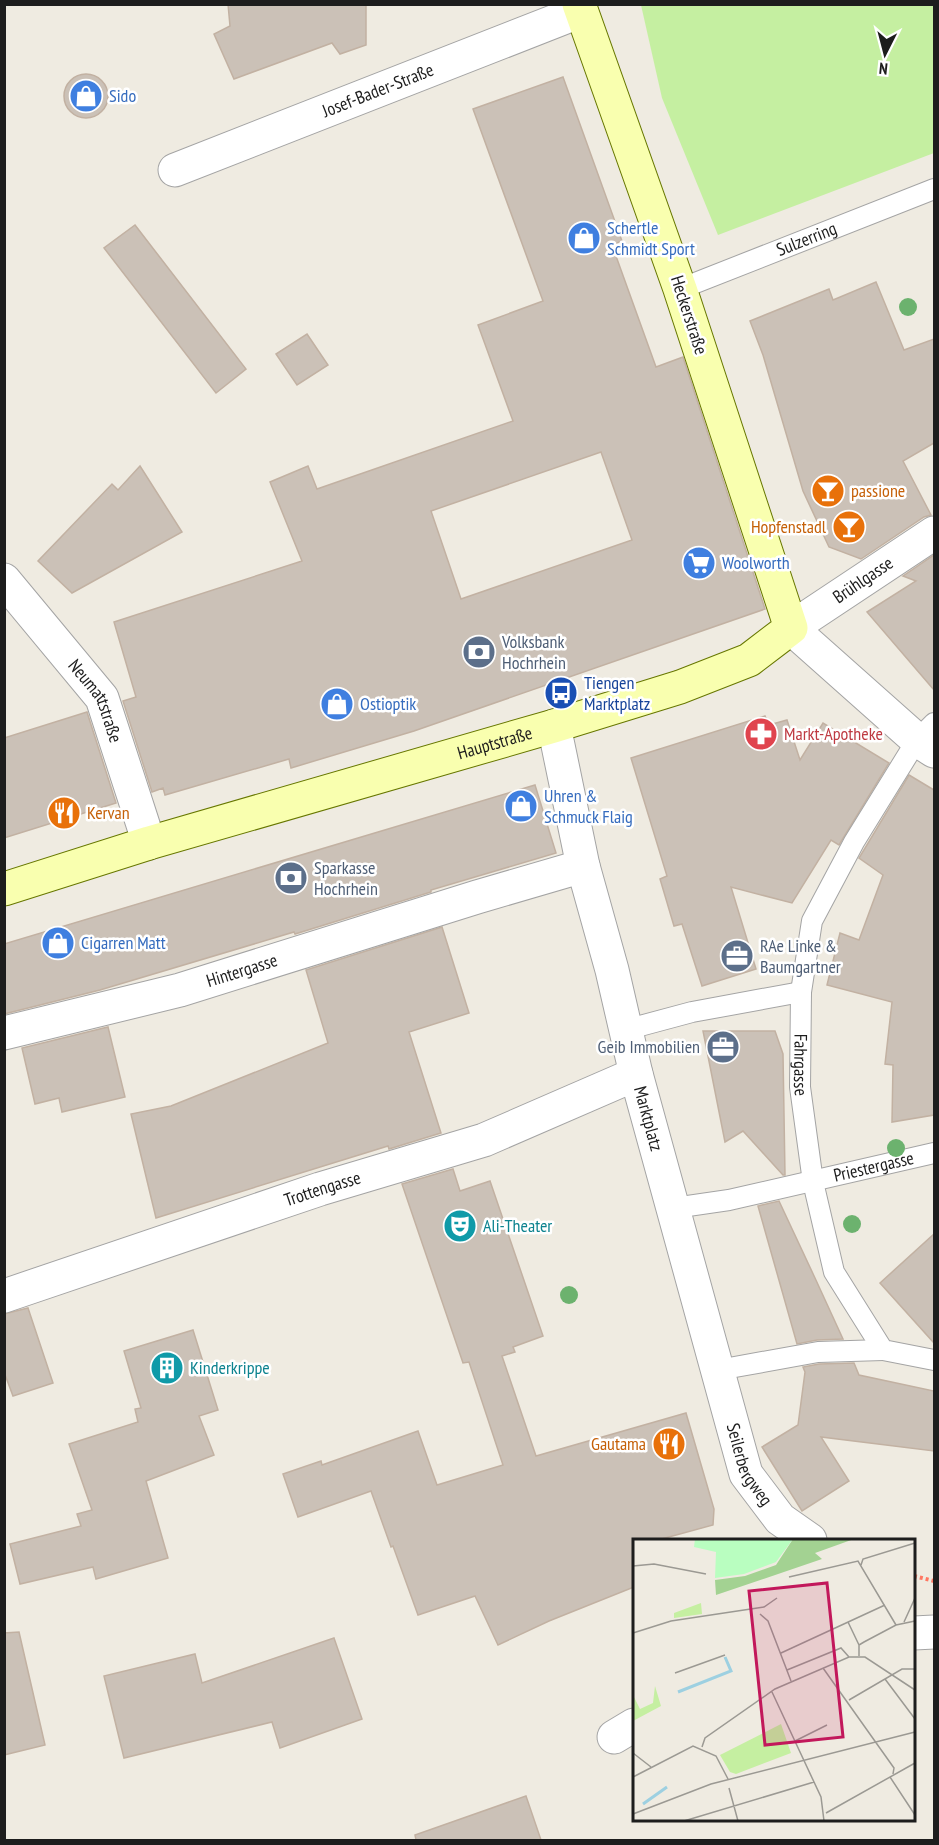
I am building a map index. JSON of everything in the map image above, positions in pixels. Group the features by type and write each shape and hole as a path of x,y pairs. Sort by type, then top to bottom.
{"street":[{"name":"Josef-Bader-Straße","path":"175,170 580,8"},
{"name":"Heckerstraße","path":"580,8 680,289 791,628"},
{"name":"Brühlgasse","path":"791,628 934,533"},
{"name":"Neumattstraße","path":"4,580 102,698 149,843"},
{"name":"Hauptstraße","path":"4,889 149,843 554,726 680,687 749,660 791,628"},
{"path":"791,628 929,738"},
{"name":"Marktplatz","path":"554,726 583,866 612,970 636,1074 718,1370"},
{"name":"Hintergasse","path":"4,1033 180,990 583,866"},
{"name":"Trottengasse","path":"4,1296 320,1189 484,1140 636,1074"},
{"name":"Seilerbergweg","path":"718,1370 746,1474 780,1519 809,1539"},
{"path":"915,1633 934,1632"}],"lane":[{"name":"Sulzerring","path":"680,289 934,189"},
{"name":"Fahrgasse","path":"883,1350 834,1272 813,1182 800,1087 801,993 812,921 854,842 929,738"},
{"path":"625,1030 692,1012 801,993"},
{"name":"Priestergasse","path":"674,1208 729,1200 934,1153"},
{"path":"718,1370 818,1352 883,1350 934,1360"}],"path":[{"path":"915,1576 934,1581"}],"green space":[{"path":"641,5 934,5 934,153 718,235 662,98"}],"building":[{"path":"228,4 366,4 366,45 340,54 332,43 234,79 214,34 230,26"},
{"path":"86,74 102,80 108,96 102,112 86,118 70,112 64,96 70,80"},
{"path":"563,77 622,241 612,245 656,367 683,357 765,609 414,731 291,768 289,759 165,795 163,788 152,792 123,701 136,697 114,622 302,561 270,482 308,466 317,489 513,421 478,325 543,301 473,109","holes":["601,452 632,540 461,599 431,511"]},
{"path":"135,225 246,369 216,393 104,248"},
{"path":"876,282 904,350 934,339 934,443 903,461 931,515 924,517 861,559 829,547 803,491 763,355 750,321 829,289 833,300"},
{"path":"307,334 328,365 297,385 276,354"},
{"path":"140,466 182,532 72,593 38,561 112,484 118,490"},
{"path":"934,555 934,690 867,612 916,581 903,576"},
{"path":"87,712 116,803 4,838 4,738"},
{"path":"765,716 769,725 787,720 800,760 823,723 889,763 839,845 831,840 792,903 731,887 756,969 702,986 682,924 674,926 660,879 667,876 631,758"},
{"path":"909,775 934,790 934,1115 892,1122 893,1065 885,1064 892,1002 827,985 840,933 859,940 883,875 859,858"},
{"path":"535,785 556,853 295,934 294,932 100,990 4,1014 4,944"},
{"path":"442,927 469,1013 409,1032 441,1133 389,1149 388,1146 156,1218 131,1114 171,1106 328,1043 306,970"},
{"path":"108,1027 125,1097 62,1112 59,1098 35,1104 22,1048"},
{"path":"703,1031 775,1031 783,1054 785,1175 743,1131 725,1142"},
{"path":"453,1169 460,1191 490,1181 543,1336 513,1347 515,1352 502,1356 536,1456 686,1413 714,1509 713,1525 662,1539 633,1539 633,1587 549,1621 498,1645 475,1596 418,1615 371,1491 298,1517 283,1474 321,1461 322,1465 418,1431 437,1485 503,1465 469,1362 463,1363 402,1184"},
{"path":"779,1201 843,1339 817,1340 797,1344 758,1206"},
{"path":"934,1234 934,1343 880,1283"},
{"path":"28,1308 53,1383 13,1396 4,1372 4,1314"},
{"path":"193,1330 218,1410 199,1416 214,1455 146,1481 168,1558 96,1579 93,1567 20,1584 10,1544 81,1526 77,1514 92,1510 69,1444 138,1422 135,1409 141,1408 124,1351"},
{"path":"854,1363 859,1375 934,1391 934,1451 821,1437 849,1481 802,1511 762,1447 798,1425 805,1372 803,1367"},
{"path":"19,1632 45,1745 4,1755 4,1633"},
{"path":"334,1638 362,1719 280,1748 272,1722 124,1758 104,1676 195,1654 202,1683"},
{"path":"526,1796 541,1840 416,1840 415,1835"}],"place":[{"name":"Sido","path":"86,96"},
{"name":"Schertle Schmidt Sport","path":"584,238"},
{"name":"passione","path":"828,491"},
{"name":"Hopfenstadl","path":"849,527"},
{"name":"Woolworth","path":"699,563"},
{"name":"Volksbank Hochrhein","path":"479,652"},
{"name":"Tiengen Marktplatz","path":"561,693"},
{"name":"Ostioptik","path":"337,704"},
{"name":"Markt-Apotheke","path":"761,734"},
{"name":"Uhren & Schmuck Flaig","path":"521,806"},
{"name":"Kervan","path":"64,813"},
{"name":"Sparkasse Hochrhein","path":"291,878"},
{"name":"Cigarren Matt","path":"58,943"},
{"name":"RAe Linke & Baumgartner","path":"737,956"},
{"name":"Geib Immobilien","path":"723,1047"},
{"name":"Ali-Theater","path":"460,1226"},
{"name":"Kinderkrippe","path":"167,1368"},
{"name":"Gautama","path":"669,1444"}]}
